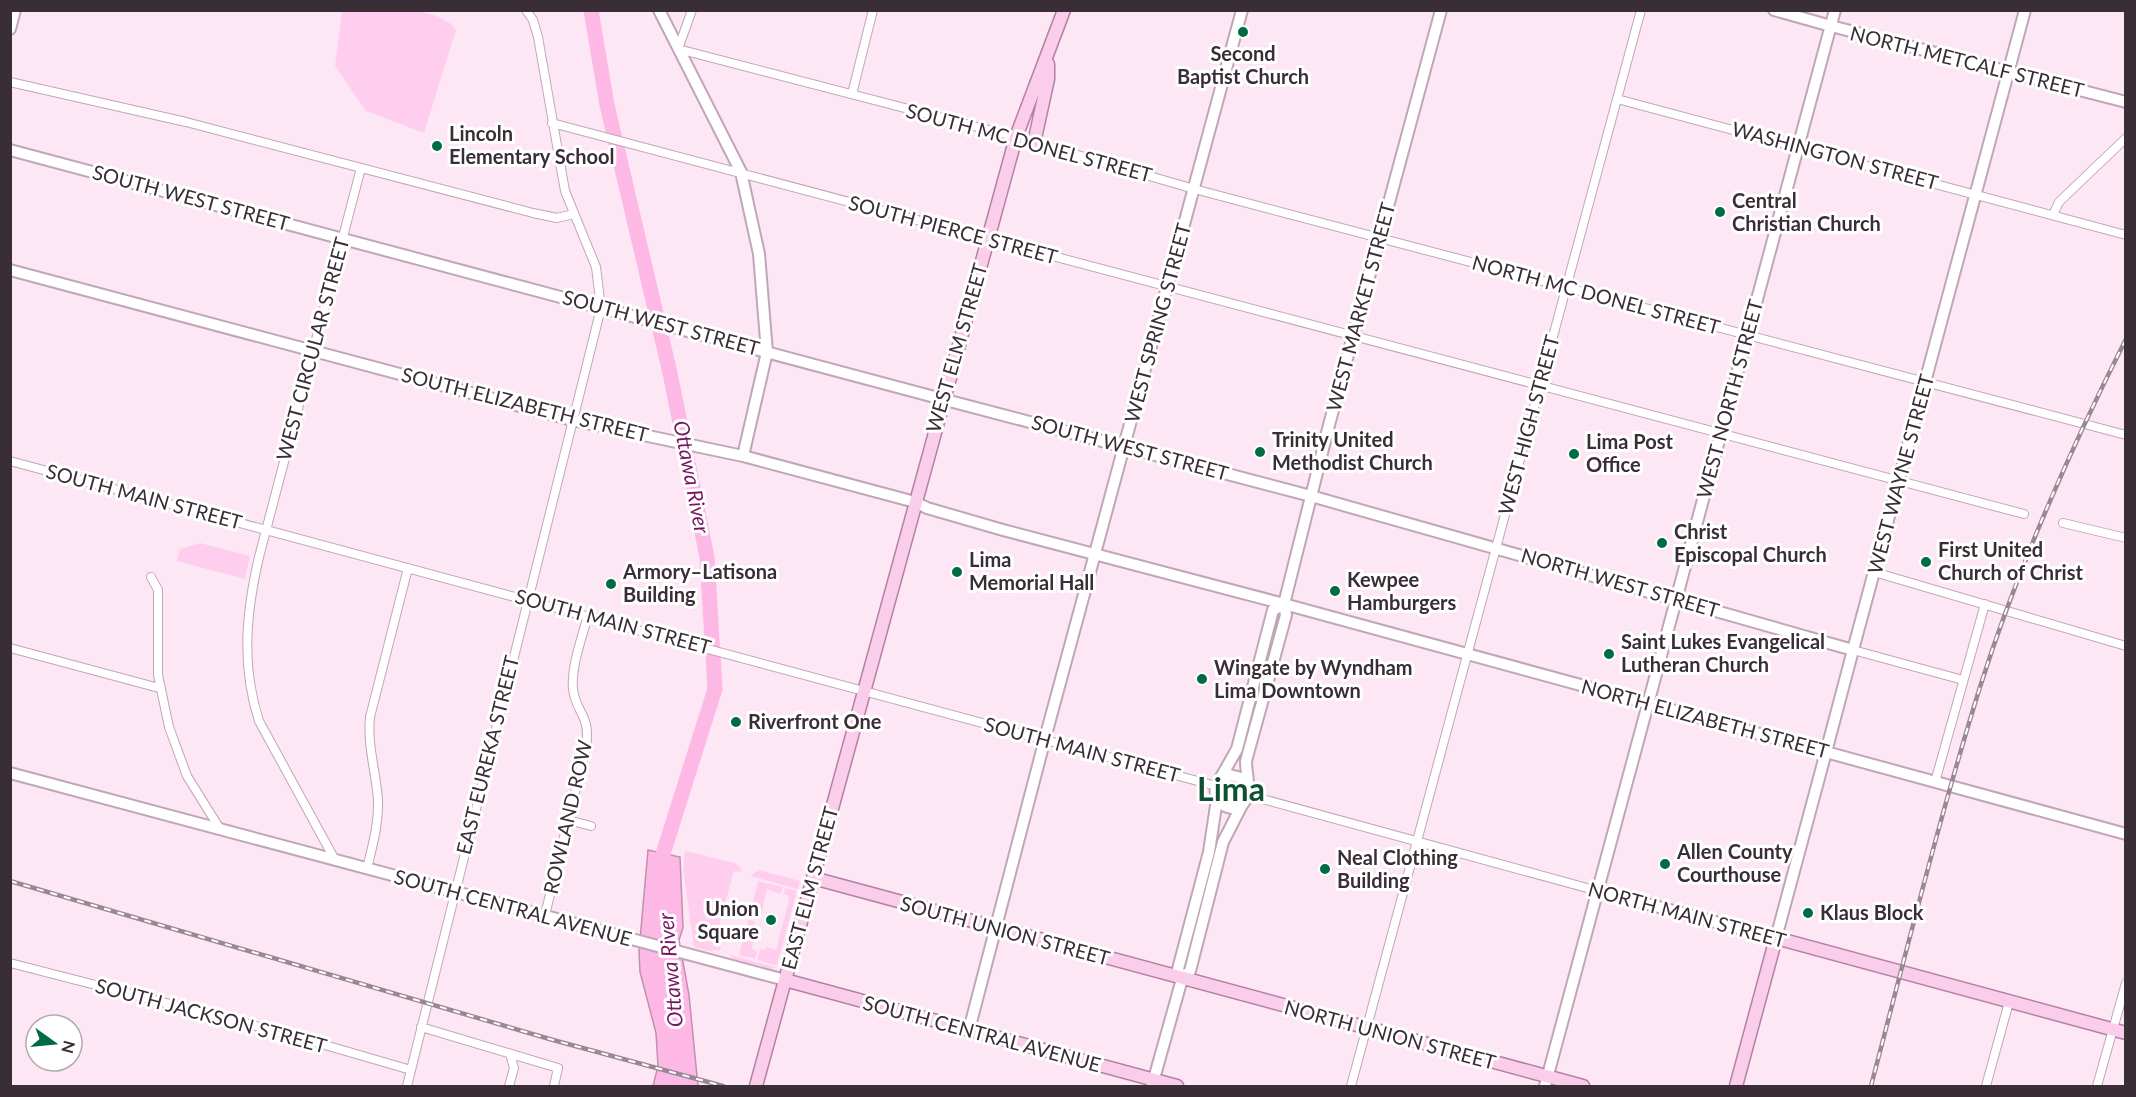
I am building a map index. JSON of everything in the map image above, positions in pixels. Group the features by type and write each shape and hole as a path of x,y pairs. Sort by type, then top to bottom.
{"main road":[{"name":"WEST ELM STREET","path":"864,690 942,399 1016,137 1064,10"},
{"path":"1034,143 1048,79 1048,54"},
{"name":"EAST ELM STREET","path":"756,1086 864,690"},
{"name":"SOUTH UNION STREET","path":"813,878 1197,983"},
{"path":"1736,1086 1776,938"},
{"name":"NORTH MAIN STREET","path":"1776,938 2126,1033"},
{"name":"SOUTH CENTRAL AVENUE","path":"785,980 1153,1083 1177,1086"},
{"name":"NORTH UNION STREET","path":"1197,983 1546,1081 1583,1086"}],"street":[{"path":"10,29 15,10"},
{"path":"526,10 535,27 565,191 596,267 602,308"},
{"path":"659,10 741,172 759,254 767,352 743,456"},
{"path":"678,49 692,10"},
{"path":"852,94 873,10"},
{"name":"WEST SPRING STREET","path":"969,1030 1044,740 1242,10"},
{"name":"WEST MARKET STREET","path":"1248,791 1246,761 1286,615 1284,604 1442,10"},
{"name":"WEST HIGH STREET","path":"1351,1086 1641,10"},
{"name":"NORTH METCALF STREET","path":"1774,10 2126,102"},
{"name":"WEST NORTH STREET","path":"1546,1081 1835,10"},
{"name":"WEST WAYNE STREET","path":"1776,938 2025,10"},
{"name":"SOUTH MC DONEL STREET","path":"678,49 1016,137 1194,189 1380,238"},
{"path":"10,82 186,122 533,213 557,218 574,214"},
{"name":"WASHINGTON STREET","path":"1617,99 2126,235"},
{"name":"SOUTH PIERCE STREET","path":"552,123 741,172 1168,289 2024,514"},
{"path":"2053,215 2060,202 2126,138"},
{"name":"SOUTH WEST STREET","path":"10,150 1311,496"},
{"name":"WEST CIRCULAR STREET","path":"336,861 270,744 252,697 247,667 247,632 254,581 265,531 361,168"},
{"name":"NORTH MC DONEL STREET","path":"1380,238 2126,435"},
{"name":"SOUTH ELIZABETH STREET","path":"10,270 572,420 743,456 1284,604"},
{"name":"EAST EUREKA STREET","path":"406,1086 527,598 602,308"},
{"name":"SOUTH MAIN STREET","path":"10,460 265,531 527,598 1044,740 1218,783"},
{"name":"NORTH WEST STREET","path":"1311,496 1964,680"},
{"path":"2064,523 2126,538"},
{"path":"367,869 375,831 378,801 369,740 370,717 408,568"},
{"path":"1874,572 2126,646"},
{"path":"151,577 158,590 159,688 169,728 187,776 221,830"},
{"name":"WEST MARKET STREET","path":"1218,783 1237,748 1274,609 1284,604"},
{"name":"NORTH ELIZABETH STREET","path":"1284,604 2126,834"},
{"path":"1935,782 1984,604"},
{"name":"ROWLAND ROW","path":"545,915 588,732 586,719 573,690 573,677 588,615"},
{"path":"10,648 159,688"},
{"name":"SOUTH CENTRAL AVENUE","path":"10,773 785,980"},
{"path":"1153,1083 1182,979 1190,971 1223,842 1248,791 1236,775 1218,783 1209,852 1178,969 1182,979"},
{"name":"NORTH MAIN STREET","path":"1248,791 1418,841 1776,938"},
{"path":"1217,799 1225,807 1242,805"},
{"path":"568,820 591,826"},
{"name":"SOUTH JACKSON STREET","path":"10,963 294,1036 411,1070"},
{"path":"2097,1086 2126,983"},
{"path":"1986,1086 2008,1002"},
{"path":"421,1027 558,1068 554,1086"},
{"path":"508,1086 514,1068 510,1054"}],"shaded area":[{"path":"387,9 420,12 447,21 456,30 424,133 366,111 335,66 342,11"},
{"path":"200,543 250,556 245,579 177,561 180,549"},
{"path":"685,851 735,863 742,869 740,872 734,871 716,937 713,940 717,948 721,945 720,950 709,951 694,947 683,868"},
{"path":"759,870 800,881 798,889 750,876"},
{"path":"758,881 783,887 780,894 767,889 761,915 755,919 749,917"},
{"path":"785,888 797,891 777,965 774,965 757,960 761,949 765,950 766,947 776,950 789,900 788,895 783,894"},
{"path":"748,920 755,921 752,949 757,951 755,959 739,955"},
{"path":"730,955 774,967 775,969 734,960"}],"water":[{"path":"648,850 680,857 683,928 679,940 689,995 698,1086 653,1086 658,1066 656,1033 640,972 639,951"}],"waterway":[{"name":"Ottawa River","path":"591,10 607,105 670,373 707,557 715,689 662,857 663,871"}],"railway":[{"path":"1871,1086 1923,886 1995,642 2046,510 2084,424 2126,339"},
{"path":"10,881 553,1040 723,1086"}],"place":[{"name":"Second Baptist Church","path":"1243,32"},
{"name":"Lincoln Elementary School","path":"437,146"},
{"name":"Central Christian Church","path":"1720,212"},
{"name":"Trinity United Methodist Church","path":"1260,452"},
{"name":"Lima Post Office","path":"1574,454"},
{"name":"Christ Episcopal Church","path":"1662,543"},
{"name":"First United Church of Christ","path":"1926,562"},
{"name":"Lima Memorial Hall","path":"957,572"},
{"name":"Armory–Latisona Building","path":"611,584"},
{"name":"Kewpee Hamburgers","path":"1335,591"},
{"name":"Saint Lukes Evangelical Lutheran Church","path":"1609,654"},
{"name":"Wingate by Wyndham Lima Downtown","path":"1202,679"},
{"name":"Riverfront One","path":"736,722"},
{"name":"Allen County Courthouse","path":"1665,864"},
{"name":"Neal Clothing Building","path":"1325,869"},
{"name":"Klaus Block","path":"1808,913"},
{"name":"Union Square","path":"771,920"}],"district":[{"name":"Lima","path":"1231,790"}]}
